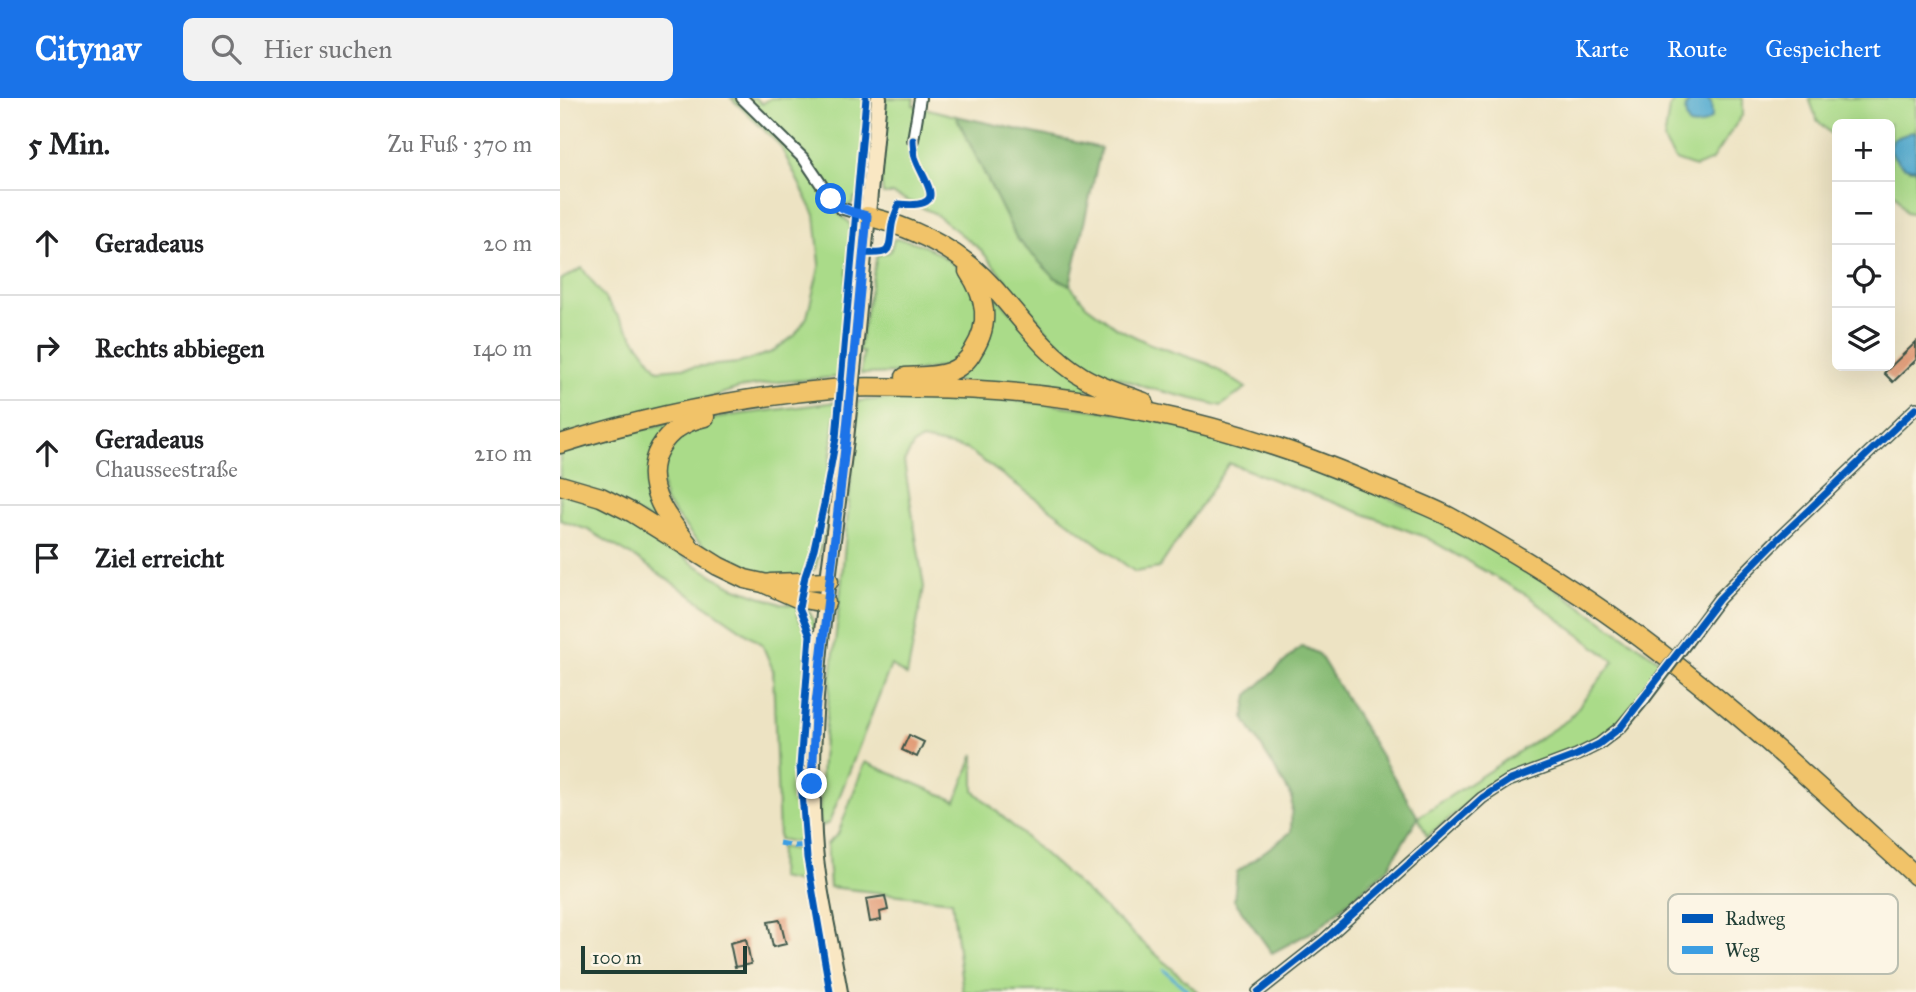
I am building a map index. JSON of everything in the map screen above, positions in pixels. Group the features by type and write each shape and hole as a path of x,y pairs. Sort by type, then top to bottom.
{"highway":[{"path":"867,216 892,222 929,237 974,267 1038,338 1080,375 1110,390 1329,465 1446,515 1586,599 1650,644 1753,726 1916,876"},
{"path":"860,388 893,377 946,373 957,369 969,358 981,339 985,309 979,287 953,252"},
{"path":"560,444 606,429 695,409 774,396 860,388 959,388 1037,394 1152,412 1217,428"},
{"path":"694,552 659,501 653,484 656,456 663,442 674,429 687,422 745,409 774,396"},
{"path":"560,485 601,497 633,513 694,552 744,579 763,583 797,598 826,604"},
{"path":"763,583 829,581"}],"main road":[{"path":"841,992 816,865 812,784 815,713 846,439 879,98"}],"street":[{"path":"742,98 804,159 840,208 867,216"},
{"path":"912,140 920,98"},
{"path":"1258,992 1324,940 1482,798 1508,781 1599,744 1621,727 1719,599 1916,408"}],"green space":[{"path":"731,98 756,98 762,104 771,98 872,98 862,197 854,198 854,203 850,205 843,205 838,213 851,227 839,377 739,388 694,403 560,436 560,280 582,268 658,370 739,363 772,352 795,335 807,317 820,264 815,215 780,145"},
{"path":"886,98 914,98 913,105 956,116 1017,239 1054,277 1070,285 1086,305 1117,328 1150,344 1209,364 1246,388 1221,406 1145,387 1094,368 1056,342 981,250 934,213 893,194 883,194 879,166"},
{"path":"1678,98 1693,98 1687,103 1710,102 1704,98 1743,98 1743,114 1711,161 1695,167 1675,160 1664,141 1669,108"},
{"path":"1809,98 1916,98 1916,133 1895,138 1895,119 1832,119 1832,135 1817,120"},
{"path":"956,116 1101,148 1070,285 1054,277 1017,239"},
{"path":"1895,143 1909,169 1916,169 1916,214 1906,212 1897,196"},
{"path":"894,239 929,248 951,262 975,289 982,322 955,365 906,373 861,374 863,352 858,352 877,255 890,252"},
{"path":"996,297 1088,385 1086,394 957,382 956,373 988,299"},
{"path":"926,394 980,396 1138,415 1278,453 1427,514 1528,570 1665,664 1629,712 1598,739 1483,792 1427,836 1418,817 1569,719 1614,661 1528,596 1425,537 1229,463 1159,568 1135,572 966,449 922,440 914,444 904,462 924,587 907,676 891,665 829,823 822,826 819,822 822,759 858,401"},
{"path":"837,402 821,512 802,577 763,575 714,554 695,539 664,500 660,457 667,444 699,422"},
{"path":"668,423 671,426 654,448 663,520 660,524 560,481 560,449"},
{"path":"837,439 840,439 833,497 815,568 806,576 816,549"},
{"path":"560,491 598,501 731,586 781,604 797,605 797,615 808,635 799,768 803,840 794,842 779,839 773,670 762,644 639,560 588,530 560,520"},
{"path":"802,607 813,619 816,640 806,760 810,838 807,839 803,768 812,636 801,611"},
{"path":"1302,646 1319,654 1418,817 1388,868 1317,929 1272,953 1234,900 1237,872 1291,832 1292,797 1244,718 1248,695"},
{"path":"974,754 974,791 1198,992 963,992 952,901 830,887 827,844 838,834 865,762 956,801"},
{"path":"780,847 804,851 808,884 779,878"}],"water":[{"path":"1693,98 1704,98 1711,102 1712,117 1704,124 1689,125 1685,110"},
{"path":"1916,133 1916,169 1907,168 1895,158 1895,138"}],"building":[{"path":"1916,342 1916,360 1893,382 1884,373 1895,371 1895,362"},
{"path":"909,735 924,742 917,757 902,750"},
{"path":"885,896 888,910 880,912 881,920 870,922 866,899"},
{"path":"780,920 786,944 773,947 768,922"},
{"path":"746,939 751,964 735,967 730,943"}],"waterway":[{"path":"1164,970 1189,992"}],"marked path":[{"path":"779,843 811,845"}],"cycle path":[{"path":"830,992 807,858 800,767 810,635 799,608 824,504 836,438 866,98"},
{"path":"864,253 880,253 888,249 899,204 915,204 925,202 929,198 930,192 915,157 913,140"},
{"path":"1258,992 1324,940 1482,798 1508,781 1599,744 1621,727 1719,599 1916,408"}],"route":[{"path":"812,784 815,713 846,439 867,216 840,208 831,199"}]}
